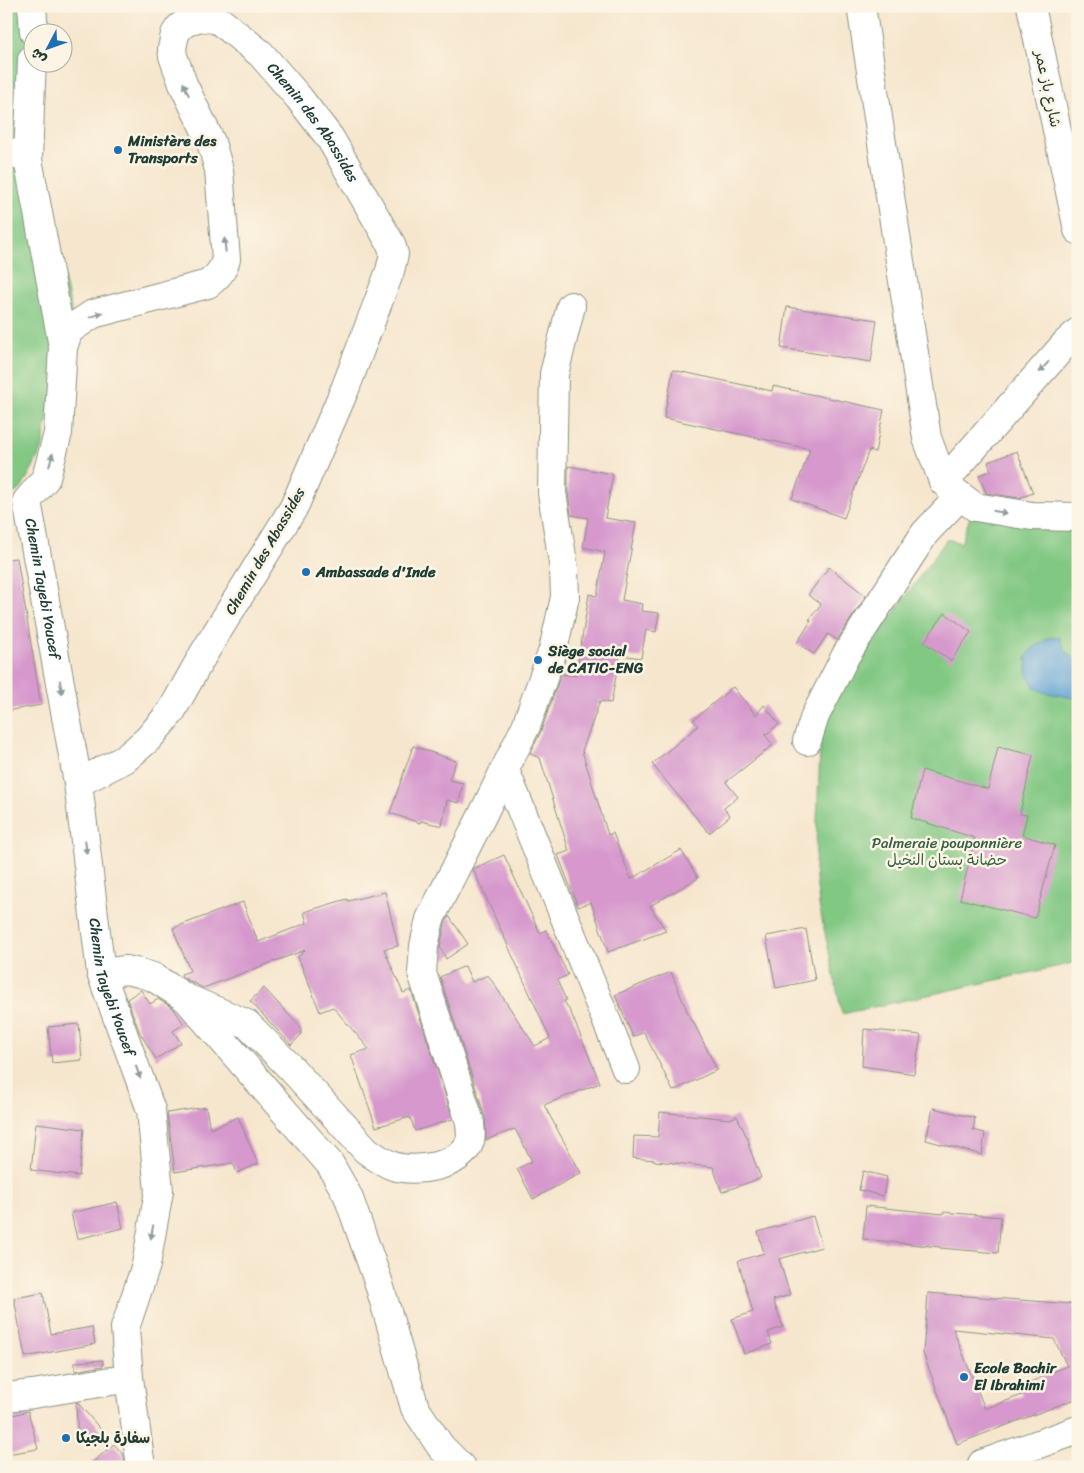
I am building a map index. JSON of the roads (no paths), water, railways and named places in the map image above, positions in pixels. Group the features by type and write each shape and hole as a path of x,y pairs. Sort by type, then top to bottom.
{"street":[{"path":"32,6 33,22"},
{"path":"861,6 927,438 952,489 976,507 1032,516 1078,517"},
{"name":"شارع باز عمر","path":"1031,6 1078,230"},
{"name":"Chemin des Abassides","path":"17,503 46,478 58,433 63,346 69,330 94,314 208,284 220,274 224,267 226,260 218,170 211,142 183,84 172,49 176,34 185,23 199,17 214,18 261,54 310,111 330,138 381,224 394,254 390,271 345,389 294,507 204,653 172,712 148,739 124,759 78,783"},
{"path":"30,72 17,155 63,346"},
{"path":"101,973 126,970 153,977 186,998 247,1024 291,1068 366,1150 379,1160 395,1166 411,1168 442,1165 453,1160 470,1143 470,1128 422,973 424,946 430,919 526,726 553,650 565,597 564,569 552,494 554,374 571,306"},
{"path":"807,741 815,716 846,655 952,489 956,468 1066,343 1078,332"},
{"name":"Chemin Tayebi Youcef","path":"17,503 78,783 101,973 151,1110 159,1191 146,1265 124,1328 140,1467"},
{"path":"505,770 626,1069"},
{"path":"186,998 330,1164 348,1196 378,1284 415,1408 441,1447 461,1467"},
{"path":"6,1397 129,1378"},
{"path":"982,1464 1078,1430"}],"water":[{"path":"1050,637 1061,638 1059,638 1067,651 1078,661 1078,699 1043,692 1034,686 1028,677 1026,658 1031,650"}],"place":[{"name":"Ministère des Transports","path":"118,150"},
{"name":"Ambassade d'Inde","path":"306,572"},
{"name":"Siège social de CATIC-ENG","path":"538,660"},
{"name":"Ecole Bachir El Ibrahimi","path":"964,1377"},
{"name":"سفارة بلجيكا","path":"66,1438"}],"park label":[{"name":"Palmeraie pouponnière حضانة بستان النخيل","path":"947,852"}]}
